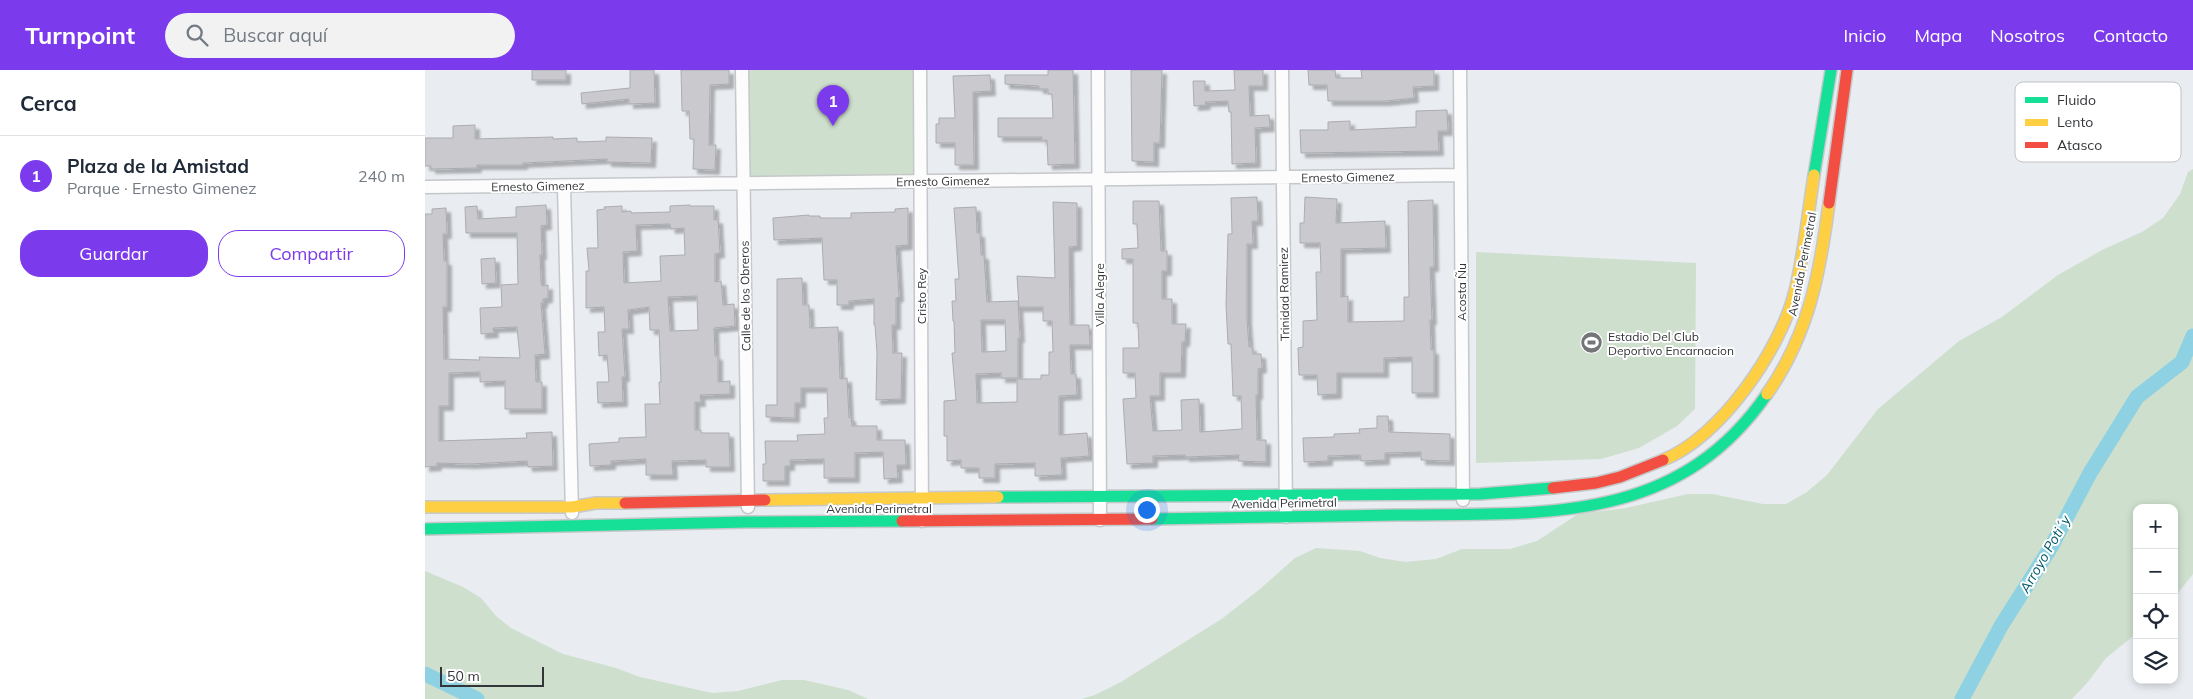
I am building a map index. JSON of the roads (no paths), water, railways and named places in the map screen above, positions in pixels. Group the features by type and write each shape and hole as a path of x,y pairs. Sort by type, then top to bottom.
{"main road":[{"name":"Avenida Perimetral","path":"425,507 572,507 596,503 922,497 1463,494 1528,491 1596,484 1620,477 1673,456 1695,442 1738,399 1777,341 1795,292 1831,70"},
{"name":"Avenida Perimetral","path":"425,528 573,527 596,524 1100,520 1463,514 1560,510 1622,499 1679,475 1701,462 1755,410 1773,388 1787,364 1807,318 1823,245 1847,70"}],"street":[{"name":"Calle de los Obreros","path":"742,70 748,522"},
{"name":"Cristo Rey","path":"921,70 922,521"},
{"name":"Villa Alegre","path":"1098,70 1100,520"},
{"name":"Trinidad Ramirez","path":"1282,70 1286,517"},
{"name":"Acosta Ñu","path":"1460,70 1463,514"},
{"name":"Ernesto Gimenez","path":"425,187 1460,176"},
{"path":"564,186 573,527"}],"waterway":[{"name":"Arroyo Poti´y","path":"1962,699 2001,626 2051,547 2090,473 2137,397 2182,362 2193,336"},
{"name":"Arroyo Poti´y","path":"425,674 477,699"}],"place":[{"name":"Plaza de la Amistad","path":"833,126"},
{"name":"Estadio Del Club Deportivo Encarnacion","path":"1592,343"}]}
